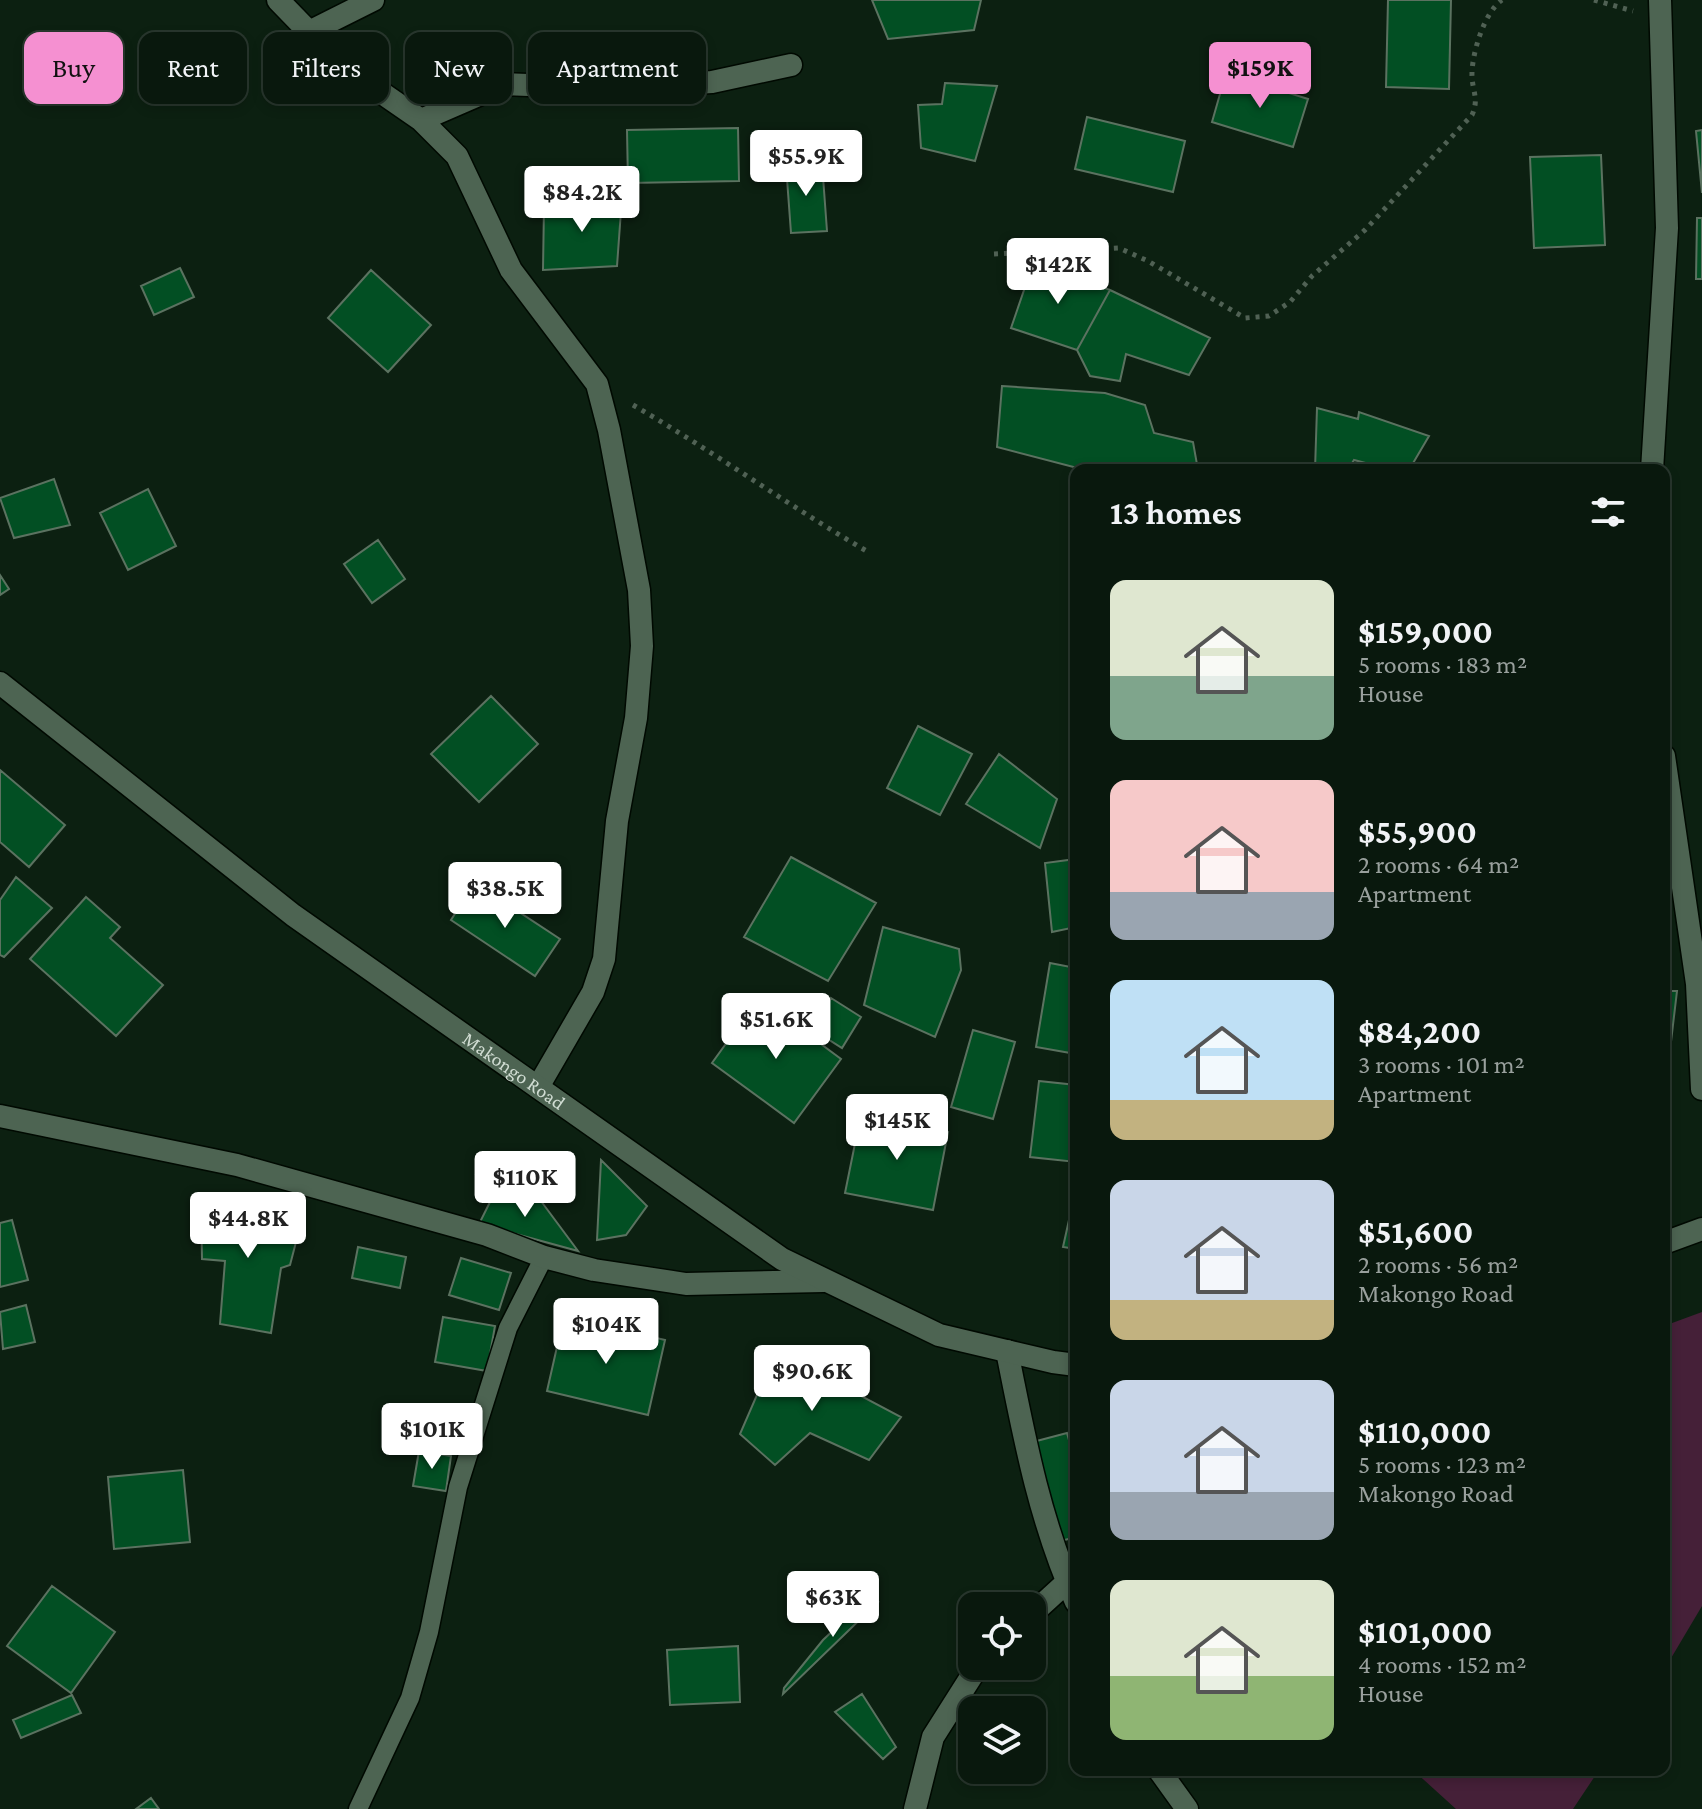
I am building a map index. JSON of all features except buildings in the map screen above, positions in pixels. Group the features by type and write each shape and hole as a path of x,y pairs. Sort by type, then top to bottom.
{"street":[{"path":"278,0 309,32 373,0"},
{"path":"1652,464 1667,228 1660,0"},
{"path":"421,120 504,84 609,88 712,82 791,65"},
{"path":"389,98 421,120 457,156 511,270 597,384 639,590 642,646 636,718 617,821 604,959 593,992 538,1087"},
{"name":"Makongo Road","path":"0,683 293,915 782,1259 939,1335 1070,1364"},
{"path":"1670,797 1697,984 1702,1089"},
{"path":"0,1116 237,1165 487,1235 544,1257 594,1270 686,1284 823,1281"},
{"path":"1670,1241 1702,1229"},
{"path":"1007,1351 1029,1466 1070,1586"},
{"path":"1046,1606 1070,1593"},
{"path":"915,1809 933,1737 969,1680"},
{"path":"1163,1776 1187,1809"}],"lane":[{"path":"358,1809 410,1698 429,1632 458,1487 508,1328 544,1257"}],"path":[{"path":"994,254 1119,248 1148,261 1245,318 1269,316 1290,302 1312,276 1365,230 1472,115 1478,102 1472,76 1478,44 1494,5 1502,0"},
{"path":"597,384 719,455 794,510 870,553"}],"shaded area":[{"path":"1702,1312 1702,1606 1670,1660 1670,1324"},
{"path":"1420,1776 1595,1776 1573,1809 1456,1809"}]}
